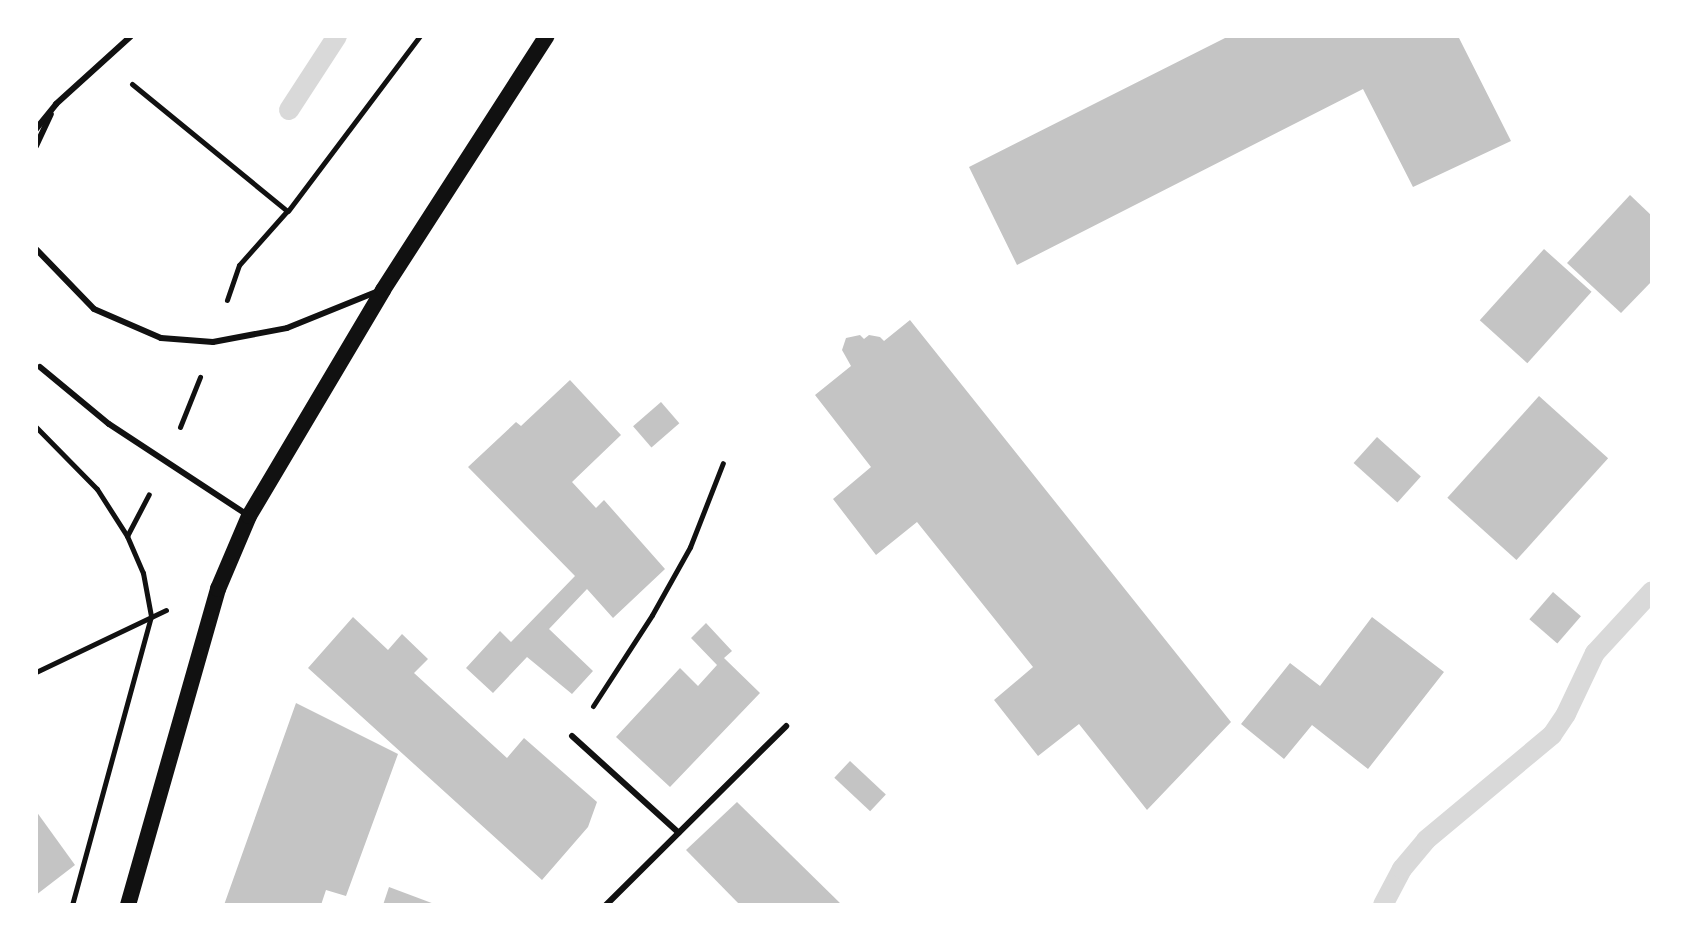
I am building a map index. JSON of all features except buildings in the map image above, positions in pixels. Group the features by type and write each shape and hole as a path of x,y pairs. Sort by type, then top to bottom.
{"main road":[{"path":"128,905 218,589 249,516 383,290 547,36"}],"lane":[{"path":"36,129 56,104 131,36"},
{"path":"36,146 56,104"},
{"path":"36,249 94,309 161,338 213,342 287,328 383,290"},
{"path":"40,367 109,424 168,459 249,516"},
{"path":"606,905 786,726"},
{"path":"572,736 679,833"}],"path":[{"path":"287,211 420,36"},
{"path":"36,427 97,489 127,536"},
{"path":"572,736 652,615 690,547 723,463"},
{"path":"36,672 151,616 218,589"}],"waterway":[{"path":"289,110 337,36"},
{"path":"1383,905 1402,869 1426,840 1552,735 1566,714 1595,653 1652,591"}]}
